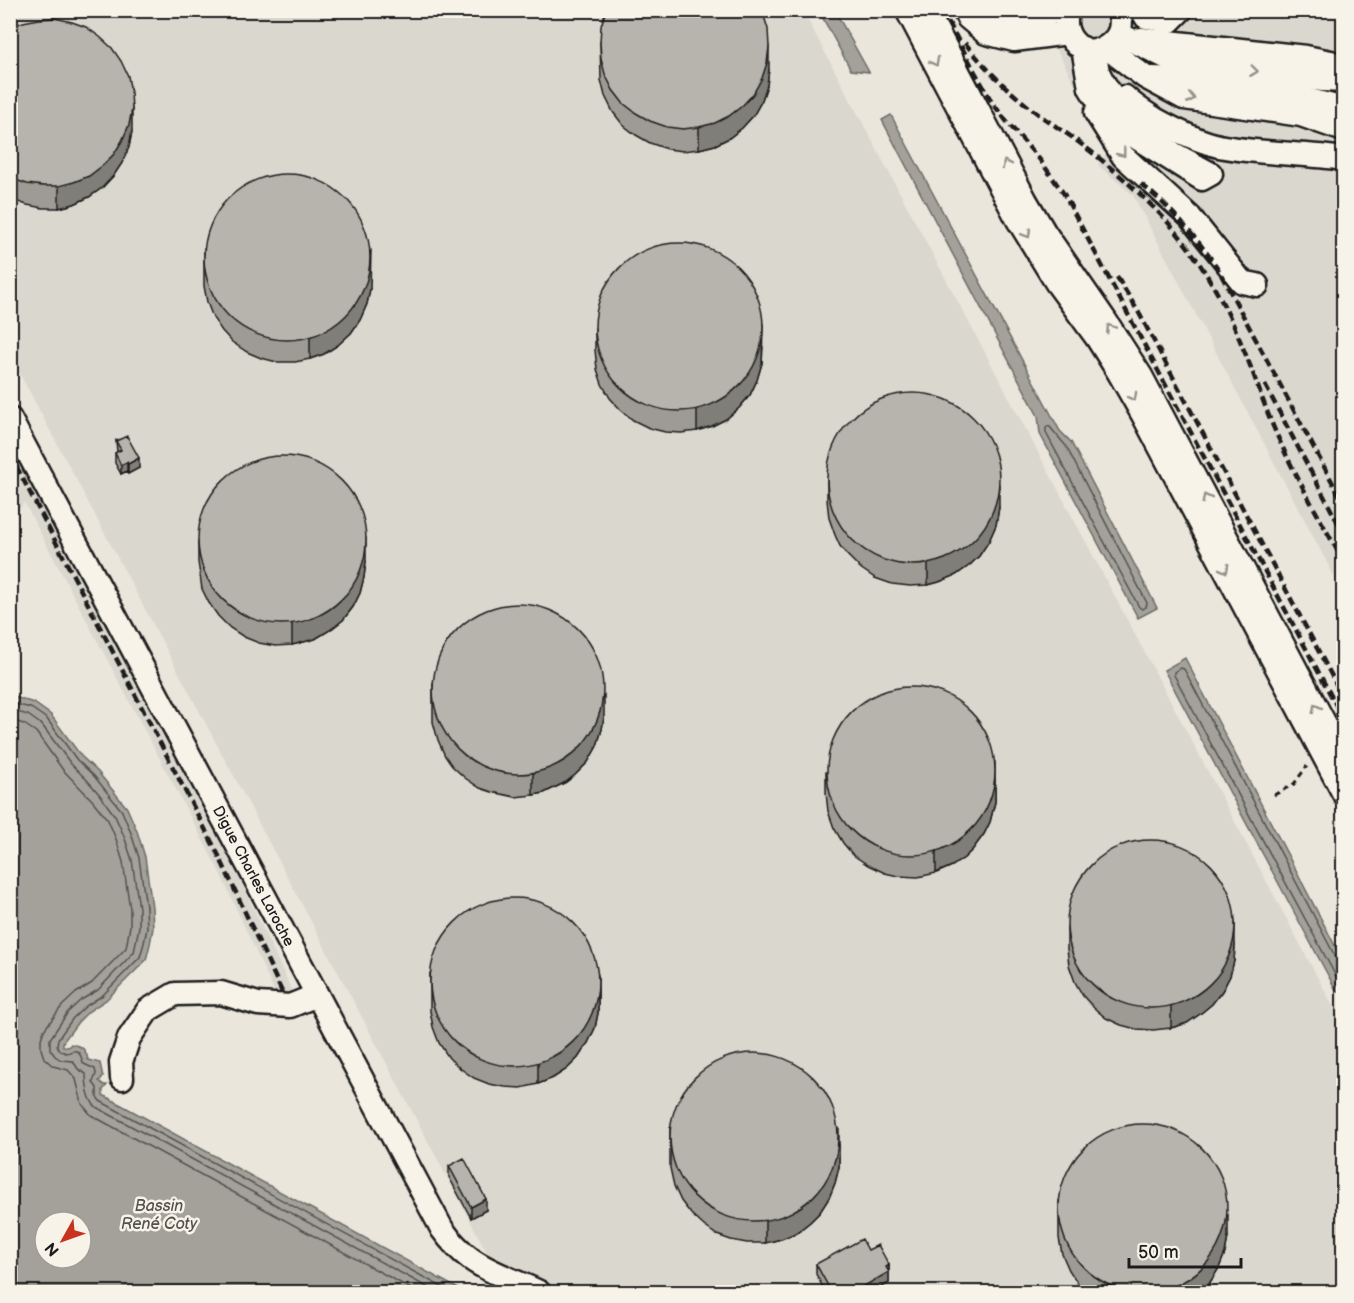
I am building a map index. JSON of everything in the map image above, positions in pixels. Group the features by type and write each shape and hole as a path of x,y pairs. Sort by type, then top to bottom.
{"street":[{"path":"907,10 1018,220 1056,282 1097,338 1143,415 1344,794"},
{"path":"926,10 1040,225 1141,376 1344,759"},
{"path":"964,10 968,18 986,33 1014,40 1132,26 1185,35 1319,51 1344,64"},
{"path":"984,10 991,16 1008,23 1032,22 1058,10"},
{"path":"1142,10 1146,17 1170,21 1181,10"},
{"path":"1100,31 1136,38 1306,57 1330,62 1344,72"},
{"path":"1100,31 1145,77 1184,98 1301,115 1344,130"},
{"path":"1100,31 1172,60 1344,81"},
{"path":"1100,31 1096,82 1088,94 1093,109 1123,156 1190,217 1242,282 1257,285 1208,222 1157,174 1152,155 1155,145"},
{"path":"1145,77 1181,79 1305,99 1344,109"},
{"path":"1096,82 1108,90 1133,123 1155,145"},
{"path":"1155,145 1108,117 1090,88 1096,82 1112,82 1133,106 1172,129 1217,145 1259,152 1344,159"},
{"path":"1101,106 1113,109 1175,138 1241,159 1344,174"},
{"name":"Digue Charles Laroche","path":"10,419 442,1229 470,1258 539,1293"},
{"path":"122,1077 121,1062 129,1038 148,1010 175,994 221,993 258,1004 290,1006 317,995"}],"shaded area":[{"path":"10,11 803,11 1343,1025 1343,1292 536,1292 514,1270 490,1258 11,357"},
{"path":"1034,11 1343,11 1343,593 1133,195 1098,165 1108,151 1065,65"},
{"path":"11,443 232,862 294,995 279,1002 219,871 24,502 11,525"}],"water":[{"path":"819,11 835,11 869,72 851,70"},
{"path":"891,115 1060,431 1071,442 1157,608 1138,618 1040,434 1038,416 882,120"},
{"path":"1185,658 1343,961 1343,988 1337,992 1164,670"},
{"name":"Bassin René Coty","path":"11,696 34,703 51,715 81,756 98,772 127,808 145,857 153,928 146,960 106,1000 89,1011 78,1022 63,1042 63,1046 68,1047 71,1044 78,1046 85,1051 88,1060 100,1063 103,1077 99,1081 107,1085 103,1090 103,1095 464,1292 11,1292"}],"building":[{"path":"606,10 762,10 768,29 769,47 762,78 753,94 742,106 715,123 683,129 667,127 650,121 623,103 605,74 600,42 601,26"},
{"path":"55,18 86,27 112,48 128,76 132,109 129,125 122,141 114,154 102,166 89,176 74,182 59,186 43,186 27,184 10,178 10,27 23,22"},
{"path":"287,174 303,175 319,180 346,198 364,225 369,241 369,273 364,289 346,316 319,334 303,339 287,340 271,339 255,334 228,316 210,289 205,273 204,257 205,241 210,225 228,198 255,180 271,175"},
{"path":"679,243 711,250 726,257 738,268 749,280 756,295 763,327 756,359 749,374 738,386 726,397 711,404 679,411 647,404 632,397 620,386 609,374 602,359 595,327 602,295 609,280 620,268 632,257 647,250"},
{"path":"913,393 946,400 974,418 992,446 999,479 992,512 974,540 946,558 913,565 880,558 852,540 834,512 827,479 834,446 852,418 880,400"},
{"path":"127,436 139,458 121,465 115,453 121,450 116,441"},
{"path":"282,456 314,463 329,470 341,481 352,493 359,508 366,540 359,572 352,587 341,599 329,610 314,617 282,624 250,617 235,610 223,599 212,587 205,572 198,540 205,508 212,493 223,481 235,470 250,463"},
{"path":"518,604 535,605 551,610 578,629 597,656 602,672 602,706 597,722 578,749 551,768 535,773 518,774 501,773 485,768 458,749 439,722 434,706 433,689 434,672 439,656 458,629 485,610 501,605"},
{"path":"911,687 927,688 943,693 971,711 989,739 994,755 994,787 989,803 971,831 943,849 927,854 911,855 895,854 879,849 851,831 833,803 828,787 827,771 828,755 833,739 851,711 879,693 895,688"},
{"path":"1151,840 1183,846 1198,854 1210,865 1221,877 1229,892 1235,924 1229,956 1221,971 1210,983 1198,994 1183,1002 1151,1008 1119,1002 1104,994 1092,983 1081,971 1073,956 1067,924 1073,892 1081,877 1092,865 1104,854 1119,846"},
{"path":"514,898 546,904 561,912 573,923 584,935 592,950 598,982 592,1014 584,1029 573,1041 561,1052 546,1060 514,1066 482,1060 467,1052 455,1041 444,1029 436,1014 430,982 436,950 444,935 455,923 467,912 482,904"},
{"path":"754,1053 770,1054 786,1059 814,1077 832,1105 837,1121 837,1153 832,1169 814,1197 786,1215 770,1220 754,1221 738,1220 722,1215 694,1197 676,1169 671,1153 670,1137 671,1121 676,1105 694,1077 722,1059 738,1054"},
{"path":"1143,1124 1159,1125 1175,1130 1203,1148 1221,1176 1226,1192 1226,1224 1221,1240 1203,1268 1175,1286 1159,1291 1143,1292 1127,1291 1111,1286 1083,1268 1065,1240 1060,1224 1059,1208 1060,1192 1065,1176 1083,1148 1111,1130 1127,1125"},
{"path":"464,1158 486,1199 471,1207 449,1166"},
{"path":"862,1239 868,1250 878,1245 889,1265 886,1267 889,1272 852,1293 832,1293 816,1264"},
{"path":"719,1284 723,1293 703,1293"}],"railway":[{"path":"942,10 992,102 1040,160 1064,194 1344,720"},
{"path":"965,43 1014,95 1093,153 1128,183 1172,227 1193,254 1230,317 1284,450 1344,563"},
{"path":"1141,184 1182,223 1217,267 1344,504"},
{"path":"1117,277 1139,313 1344,699"},
{"path":"1265,385 1344,534"},
{"path":"10,454 219,856 282,992"}]}
